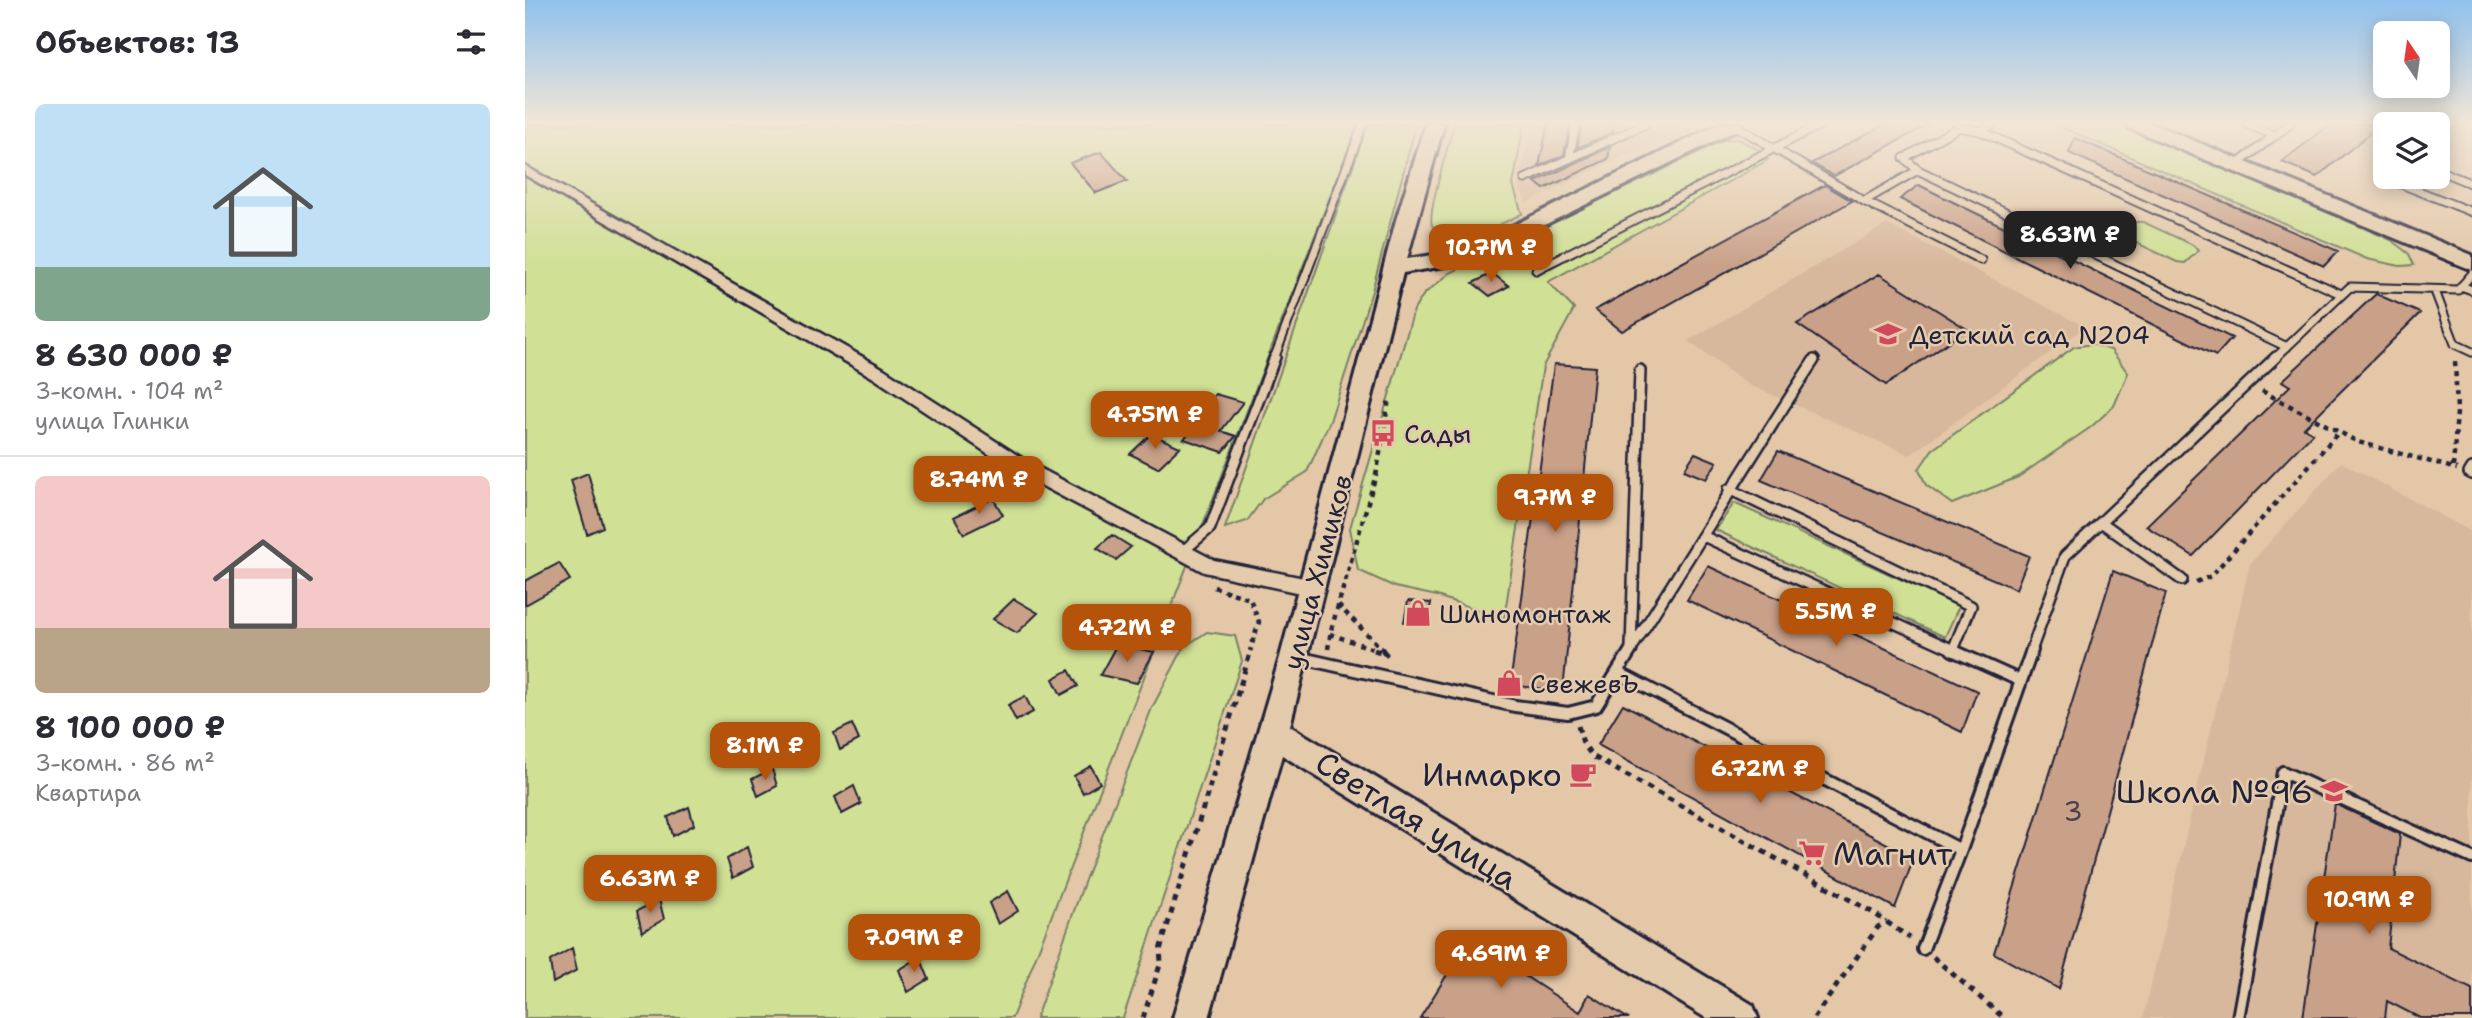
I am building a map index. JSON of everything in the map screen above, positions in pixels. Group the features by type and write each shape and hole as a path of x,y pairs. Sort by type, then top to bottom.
{"main road":[{"name":"улица Химиков","path":"1191,1018 1273,732 1310,660 1314,588 1405,220 1421,172"},
{"path":"1395,267 1443,260 1517,231 1638,172"},
{"name":"Светлая улица","path":"1273,732 1722,1013"}],"street":[{"path":"528,172 878,373 1022,467 1210,567 1314,588"},
{"path":"2252,172 2472,263"}],"lane":[{"path":"1182,552 1210,528 1345,172"},
{"path":"1525,179 1541,172"},
{"path":"1536,270 1729,172"},
{"path":"1814,172 1864,201 1981,260"},
{"path":"1864,201 1915,172"},
{"path":"1921,172 2287,348"},
{"path":"2070,172 2341,294"},
{"path":"2450,175 2472,184"},
{"path":"2414,189 2472,212"},
{"path":"1923,949 2065,556 2350,287 2458,290 2472,274"},
{"path":"2461,286 2472,290"},
{"path":"2435,291 2455,344 2472,352"},
{"path":"1310,660 1515,706 1568,713 1596,706 1703,536 1729,489 1814,360"},
{"path":"1631,650 1640,370"},
{"path":"1729,489 1971,606 1954,650"},
{"path":"2101,522 2182,580"},
{"path":"1703,536 2021,681"},
{"path":"1617,672 1961,850"},
{"path":"2238,1018 2283,772 2472,859"}],"path":[{"path":"2453,467 2457,412 2455,344"},
{"path":"2249,383 2338,433 2370,445 2471,472"},
{"path":"1310,660 1330,634 1377,471 1389,399"},
{"path":"2182,580 2192,583 2211,576 2338,433"},
{"path":"1143,1018 1161,962 1160,950 1259,622 1250,599 1223,592 1202,581"},
{"path":"1330,634 1386,654 1338,605"},
{"path":"1574,712 1583,743 1592,756 1887,922 2004,1018"},
{"path":"1814,1018 1878,928 1887,922"}],"shaded area":[{"path":"1521,172 1592,172 1526,203 1518,182"},
{"name":"Детский сад N204","path":"1887,224 2085,327 1910,455 1747,384 1688,341"},
{"name":"Школа №96","path":"2341,462 2472,532 2472,1018 2143,1018 2250,564"}],"green space":[{"path":"525,172 1340,172 1012,1018 525,1018"},
{"path":"1351,172 1403,172 1372,291 1330,421 1307,472 1263,499 1247,521 1225,528"},
{"path":"1441,172 1515,172 1513,185 1522,214 1482,232 1458,237 1446,236 1440,234 1432,225"},
{"path":"1659,172 1747,172 1548,282 1574,309 1543,366 1504,619 1437,596 1395,587 1358,570 1350,528 1414,310 1424,294 1450,273"},
{"path":"2164,172 2234,172 2391,240 2409,254 2414,265 2400,266 2367,259"},
{"path":"2135,222 2143,222 2193,245 2198,251 2185,263 2177,262 2126,238 2121,233"},
{"path":"2092,344 2111,350 2128,373 2114,406 2091,427 2018,477 1952,504 1926,485 1919,469 1932,450 2074,347"},
{"path":"1734,503 1959,606 1945,637 1716,530"},
{"path":"1207,632 1235,636 1242,661 1123,1018 1036,1018 1085,880 1152,708 1184,647"}],"building":[{"path":"1077,172 1118,172 1127,181 1096,193"},
{"path":"1557,172 1581,172 1544,189 1535,182"},
{"path":"1826,172 1842,172 1834,176"},
{"path":"2111,172 2153,172 2338,251 2324,266"},
{"path":"2304,172 2324,172 2317,177"},
{"path":"1825,185 1852,201 1622,331 1595,310"},
{"path":"1919,185 2232,338 2216,356 1900,199"},
{"path":"1492,273 1509,286 1490,296 1473,283"},
{"path":"1879,274 1967,329 1886,385 1797,324"},
{"path":"2376,294 2420,313 2304,428 2313,433 2193,556 2146,526 2290,386 2282,381"},
{"path":"1554,364 1595,367 1563,691 1510,685"},
{"path":"1215,394 1243,402 1221,431 1236,436 1223,452 1184,439"},
{"path":"1151,434 1180,447 1158,468 1130,454"},
{"path":"1778,451 2029,556 2016,589 1761,480"},
{"path":"1695,453 1717,462 1706,479 1684,470"},
{"path":"588,473 603,527 587,534 571,480"},
{"path":"993,498 1003,515 964,534 954,517"},
{"path":"1112,535 1131,547 1116,560 1097,548"},
{"path":"559,563 570,580 525,605 525,581"},
{"path":"1708,566 1977,691 1962,732 1687,600"},
{"path":"2113,571 2166,593 2059,989 1994,953"},
{"path":"1014,599 1038,613 1017,633 993,619"},
{"name":"Шиномонтаж","path":"1408,601 1431,603 1427,625 1404,622"},
{"path":"1117,644 1154,652 1137,683 1100,675"},
{"path":"1069,670 1078,686 1061,695 1053,679"},
{"path":"1025,696 1033,712 1016,721 1008,705"},
{"path":"1623,704 1914,858 1895,908 1598,745"},
{"path":"852,724 859,740 840,750 834,733"},
{"path":"1091,766 1100,783 1083,793 1074,776"},
{"path":"772,769 777,786 758,796 752,779"},
{"path":"854,786 861,804 842,814 835,797"},
{"path":"2335,804 2400,834 2388,948 2472,989 2472,1018 2420,1018 2387,1001 2385,1018 2303,1018"},
{"path":"689,807 694,825 673,836 668,817"},
{"path":"747,847 753,867 733,878 727,859"},
{"path":"1008,891 1018,911 998,924 989,903"},
{"path":"659,899 664,919 642,932 637,911"},
{"path":"1475,930 1525,963 1519,972 1580,1012 1589,994 1627,1018 1420,1018"},
{"path":"572,948 577,970 553,983 550,961"},
{"path":"920,957 929,979 908,992 899,970"}],"place":[{"name":"Детский сад N204","path":"1888,334"},
{"name":"Сады","path":"1383,433"},
{"name":"Шиномонтаж","path":"1418,613"},
{"name":"СвежевЪ","path":"1509,683"},
{"name":"Инмарко","path":"1583,774"},
{"name":"Школа №96","path":"2334,791"},
{"name":"Магнит","path":"1812,853"}]}
